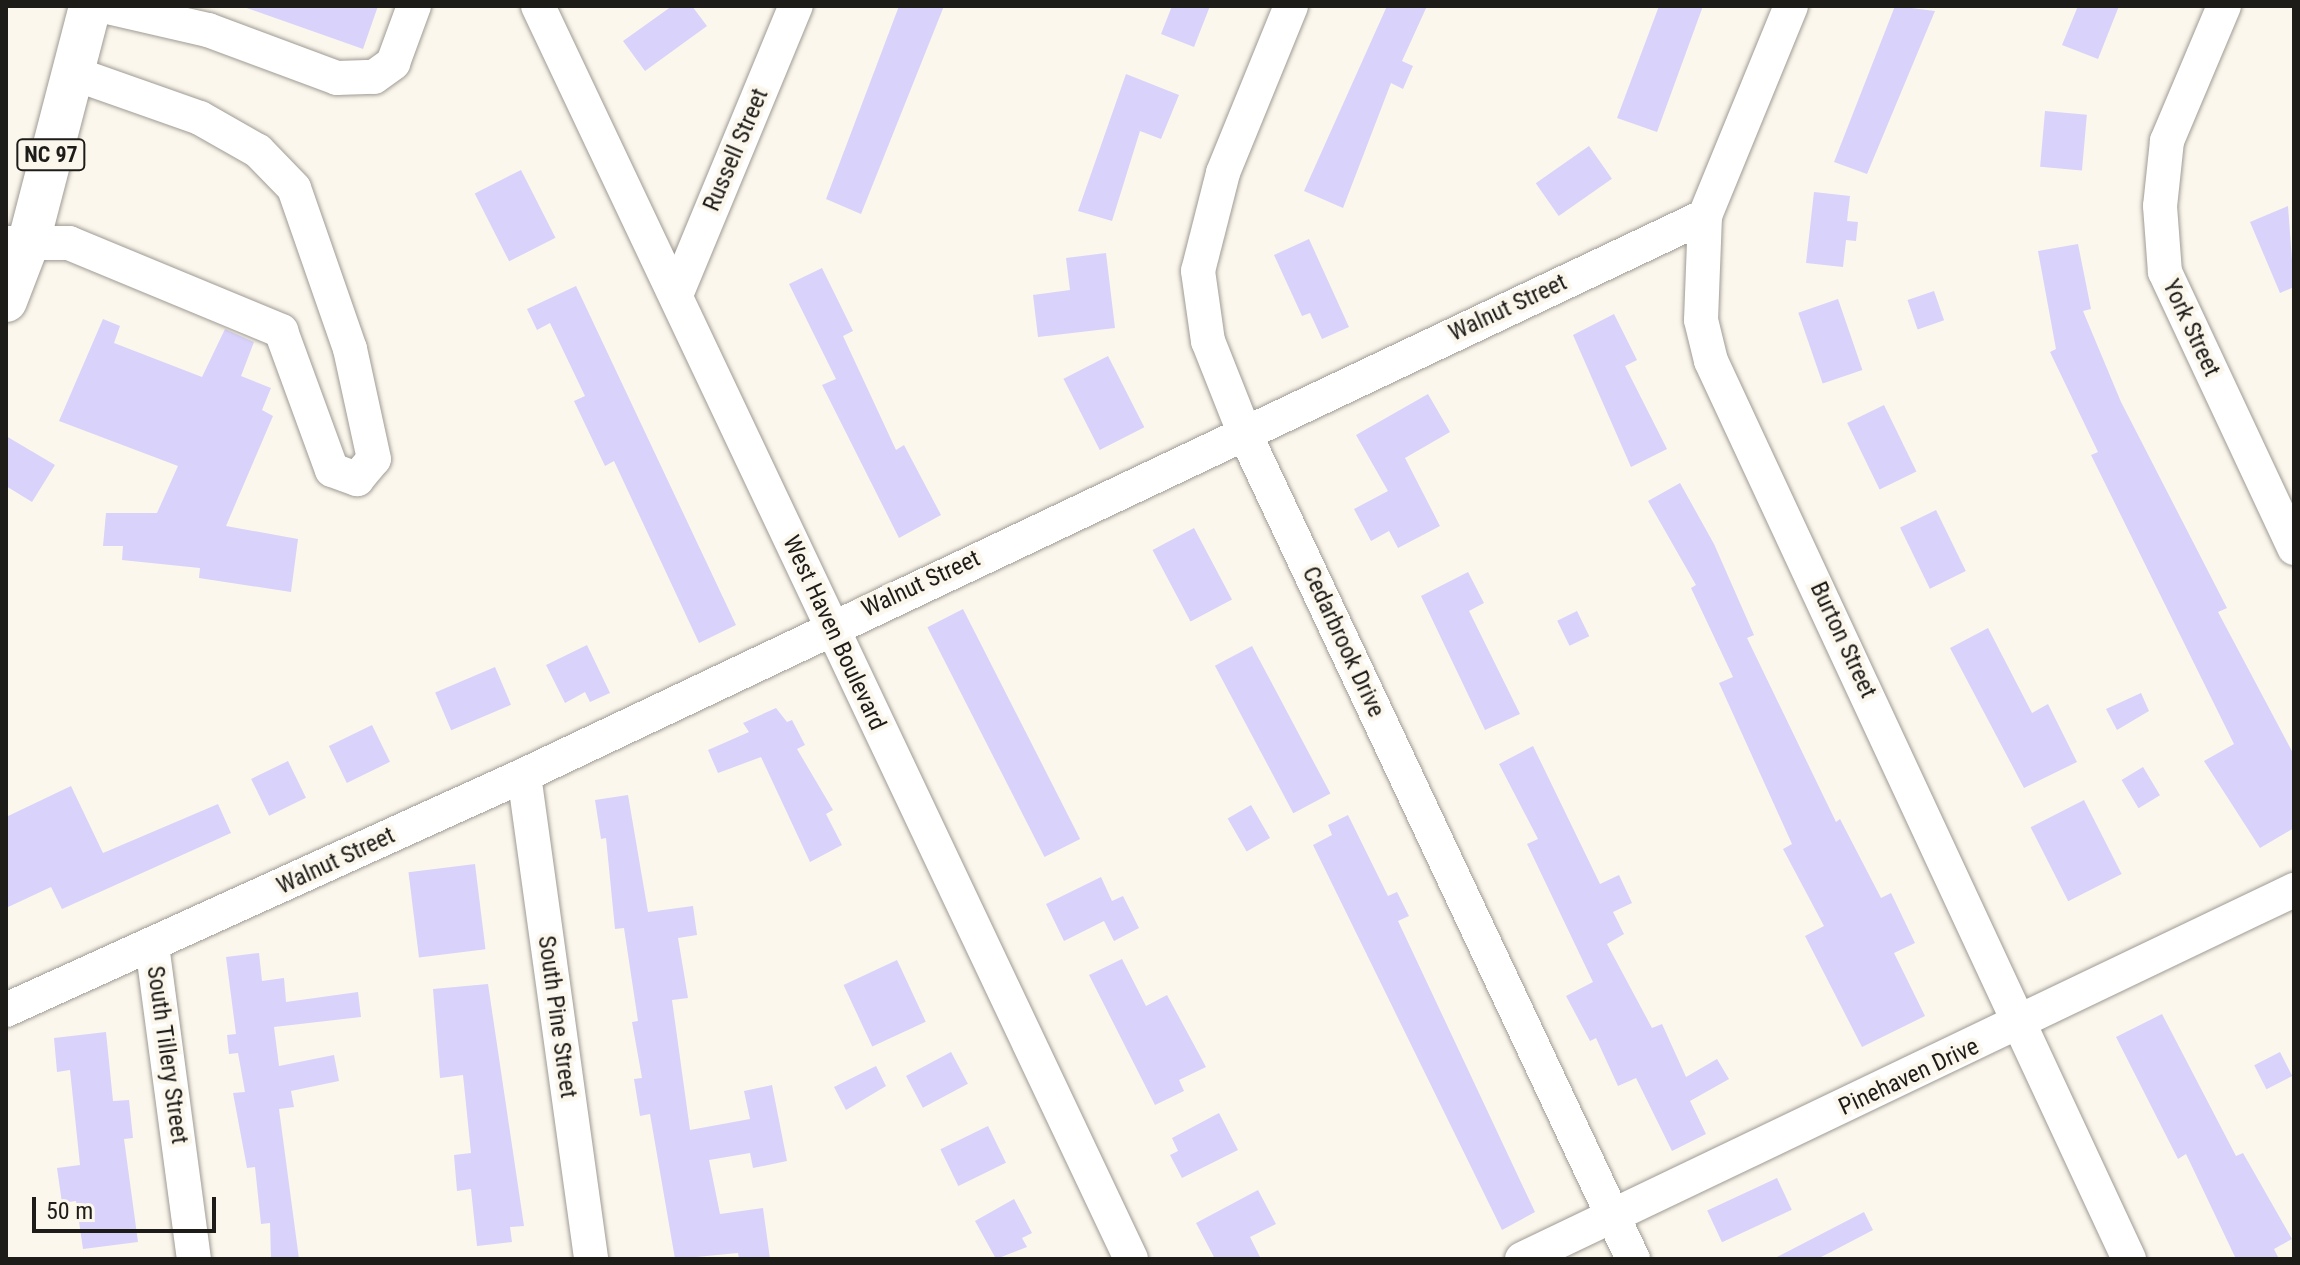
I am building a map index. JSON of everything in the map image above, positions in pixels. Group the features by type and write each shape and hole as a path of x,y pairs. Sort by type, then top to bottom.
{"main road":[{"name":"NC 97","path":"6,301 18,242 90,6"}],"street":[{"path":"103,6 176,14 337,78 374,77 393,63 414,6"},
{"name":"West Haven Boulevard","path":"538,6 1131,1259"},
{"name":"Russell Street","path":"676,295 796,6"},
{"name":"Cedarbrook Drive","path":"1291,6 1223,173 1198,271 1208,341 1244,432 1633,1259"},
{"name":"Burton Street","path":"1791,6 1705,216 1701,320 1711,361 2129,1259"},
{"name":"York Street","path":"2224,6 2167,141 2160,206 2165,272 2294,548"},
{"path":"18,242 69,243 281,331 332,470 357,479 374,459 350,349 294,188 258,151 200,118 72,73"},
{"name":"Walnut Street","path":"6,1010 524,775 831,626 1705,216"},
{"name":"South Pine Street","path":"524,775 591,1259"},
{"name":"Pinehaven Drive","path":"1522,1259 2294,890"},
{"name":"South Tillery Street","path":"152,945 194,1259"}],"building":[{"path":"241,6 378,6 363,49"},
{"path":"672,6 692,6 707,26 645,71 623,41"},
{"path":"899,6 944,6 861,214 826,199"},
{"path":"1172,6 1210,6 1194,47 1161,34"},
{"path":"1387,6 1427,6 1402,61 1413,66 1403,89 1391,83 1343,208 1304,191"},
{"path":"1659,6 1703,6 1657,132 1617,118"},
{"path":"1895,6 1935,11 1867,174 1834,162"},
{"path":"2078,6 2119,6 2098,59 2062,45"},
{"path":"1126,74 1179,95 1161,139 1140,131 1112,221 1078,211"},
{"path":"2045,111 2087,115 2082,170 2040,167"},
{"path":"1589,146 1612,179 1559,216 1536,183"},
{"path":"521,170 556,238 509,261 475,194"},
{"path":"1814,192 1850,196 1847,221 1858,222 1856,241 1846,240 1843,267 1806,263"},
{"path":"2288,206 2294,287 2280,293 2250,222"},
{"path":"1309,239 1349,327 1322,339 1310,313 1302,316 1274,255"},
{"path":"2078,244 2091,309 2083,311 2121,402 2227,608 2218,612 2294,755 2294,828 2260,848 2204,761 2234,744 2091,455 2098,452 2050,352 2056,349 2038,251"},
{"path":"1106,253 1115,328 1038,337 1033,295 1070,290 1066,258"},
{"path":"822,268 853,331 843,336 896,450 904,445 941,515 899,538 822,385 836,379 789,284"},
{"path":"576,286 736,625 699,643 614,461 605,466 574,401 585,396 550,323 537,330 527,309"},
{"path":"1934,291 1944,320 1918,329 1908,300"},
{"path":"1838,299 1862,370 1823,384 1798,313"},
{"path":"1614,314 1637,360 1625,366 1667,449 1631,467 1573,335"},
{"path":"103,319 120,326 114,343 202,377 225,329 254,342 241,376 271,388 262,410 273,416 226,526 298,539 291,592 199,578 200,568 122,560 123,546 103,546 106,513 157,513 178,466 59,421"},
{"path":"1108,356 1144,427 1100,450 1063,379"},
{"path":"1428,394 1450,432 1405,458 1440,526 1398,548 1389,531 1371,541 1354,509 1388,491 1356,435"},
{"path":"1884,405 1916,472 1880,489 1847,423"},
{"path":"6,436 55,465 32,502 6,486"},
{"path":"1680,483 1714,544 1754,635 1747,638 1836,822 1840,819 1881,898 1891,893 1915,943 1894,953 1925,1016 1862,1047 1805,936 1824,926 1783,849 1792,844 1719,683 1733,677 1691,588 1696,585 1648,501"},
{"path":"1936,510 1966,571 1930,589 1900,528"},
{"path":"1194,528 1232,600 1191,622 1153,550"},
{"path":"1468,572 1484,603 1469,611 1520,714 1485,730 1421,596"},
{"path":"963,609 1080,839 1044,857 927,627"},
{"path":"1577,611 1589,636 1570,646 1557,621"},
{"path":"1988,628 2032,713 2048,704 2077,762 2024,788 1950,648"},
{"path":"587,645 610,693 590,702 585,692 565,703 546,665"},
{"path":"1252,646 1330,793 1293,813 1215,666"},
{"path":"495,667 511,705 451,730 435,692"},
{"path":"2141,693 2149,711 2117,730 2106,709"},
{"path":"776,708 787,722 792,720 805,745 797,749 833,810 826,814 842,845 810,862 761,757 718,773 708,750 749,732 743,723"},
{"path":"372,725 390,762 347,783 329,746"},
{"path":"1533,746 1600,884 1619,875 1632,903 1613,912 1624,934 1607,944 1652,1028 1662,1024 1686,1077 1717,1059 1729,1079 1690,1101 1706,1134 1672,1151 1636,1078 1618,1086 1596,1038 1590,1041 1566,996 1593,982 1527,844 1538,839 1499,764"},
{"path":"288,761 306,798 269,816 251,779"},
{"path":"2143,767 2160,795 2139,808 2122,780"},
{"path":"71,786 103,853 218,804 231,833 62,909 51,887 6,908 6,817"},
{"path":"628,795 648,912 693,906 697,935 678,938 688,998 672,1000 690,1130 750,1119 744,1091 772,1085 787,1161 753,1168 750,1153 709,1160 720,1214 763,1208 770,1259 739,1259 738,1253 675,1259 650,1114 640,1116 634,1079 642,1078 632,1022 638,1021 624,928 615,929 606,838 601,839 595,800"},
{"path":"2084,800 2122,874 2068,901 2031,827"},
{"path":"1251,805 1270,838 1247,851 1228,818"},
{"path":"1348,815 1388,896 1397,892 1409,916 1398,921 1535,1212 1502,1230 1313,845 1332,835 1328,825"},
{"path":"475,864 485,949 419,958 408,872"},
{"path":"1101,877 1112,901 1123,896 1139,928 1114,941 1104,921 1064,941 1046,904"},
{"path":"259,953 262,981 284,978 286,1002 358,992 361,1017 274,1027 279,1066 334,1055 339,1081 291,1091 294,1107 279,1109 299,1259 271,1259 270,1223 261,1224 255,1167 247,1168 233,1093 245,1092 238,1053 229,1054 227,1035 236,1034 226,957"},
{"path":"1122,959 1146,1006 1167,995 1206,1067 1179,1080 1184,1091 1155,1105 1089,975"},
{"path":"897,960 926,1022 872,1047 844,985"},
{"path":"488,984 524,1226 510,1227 512,1242 477,1246 471,1189 457,1191 454,1155 471,1153 463,1075 440,1078 433,989"},
{"path":"2162,1014 2236,1156 2243,1153 2292,1239 2274,1249 2279,1259 2236,1259 2186,1154 2178,1159 2116,1037"},
{"path":"106,1032 113,1101 129,1100 133,1138 124,1139 138,1242 83,1249 76,1201 62,1203 57,1168 80,1165 70,1070 57,1072 54,1038"},
{"path":"951,1052 968,1084 923,1108 906,1076"},
{"path":"2280,1052 2292,1076 2266,1089 2254,1065"},
{"path":"876,1066 886,1086 846,1110 834,1087"},
{"path":"1219,1113 1238,1150 1182,1178 1170,1155 1178,1151 1172,1138"},
{"path":"988,1126 1006,1163 958,1186 940,1149"},
{"path":"1777,1178 1792,1210 1722,1242 1707,1211"},
{"path":"1258,1190 1276,1224 1250,1237 1261,1259 1215,1259 1196,1223"},
{"path":"1014,1199 1032,1233 1022,1238 1027,1247 996,1259 975,1221"},
{"path":"1864,1212 1873,1230 1831,1252 1817,1259 1773,1259"}]}
